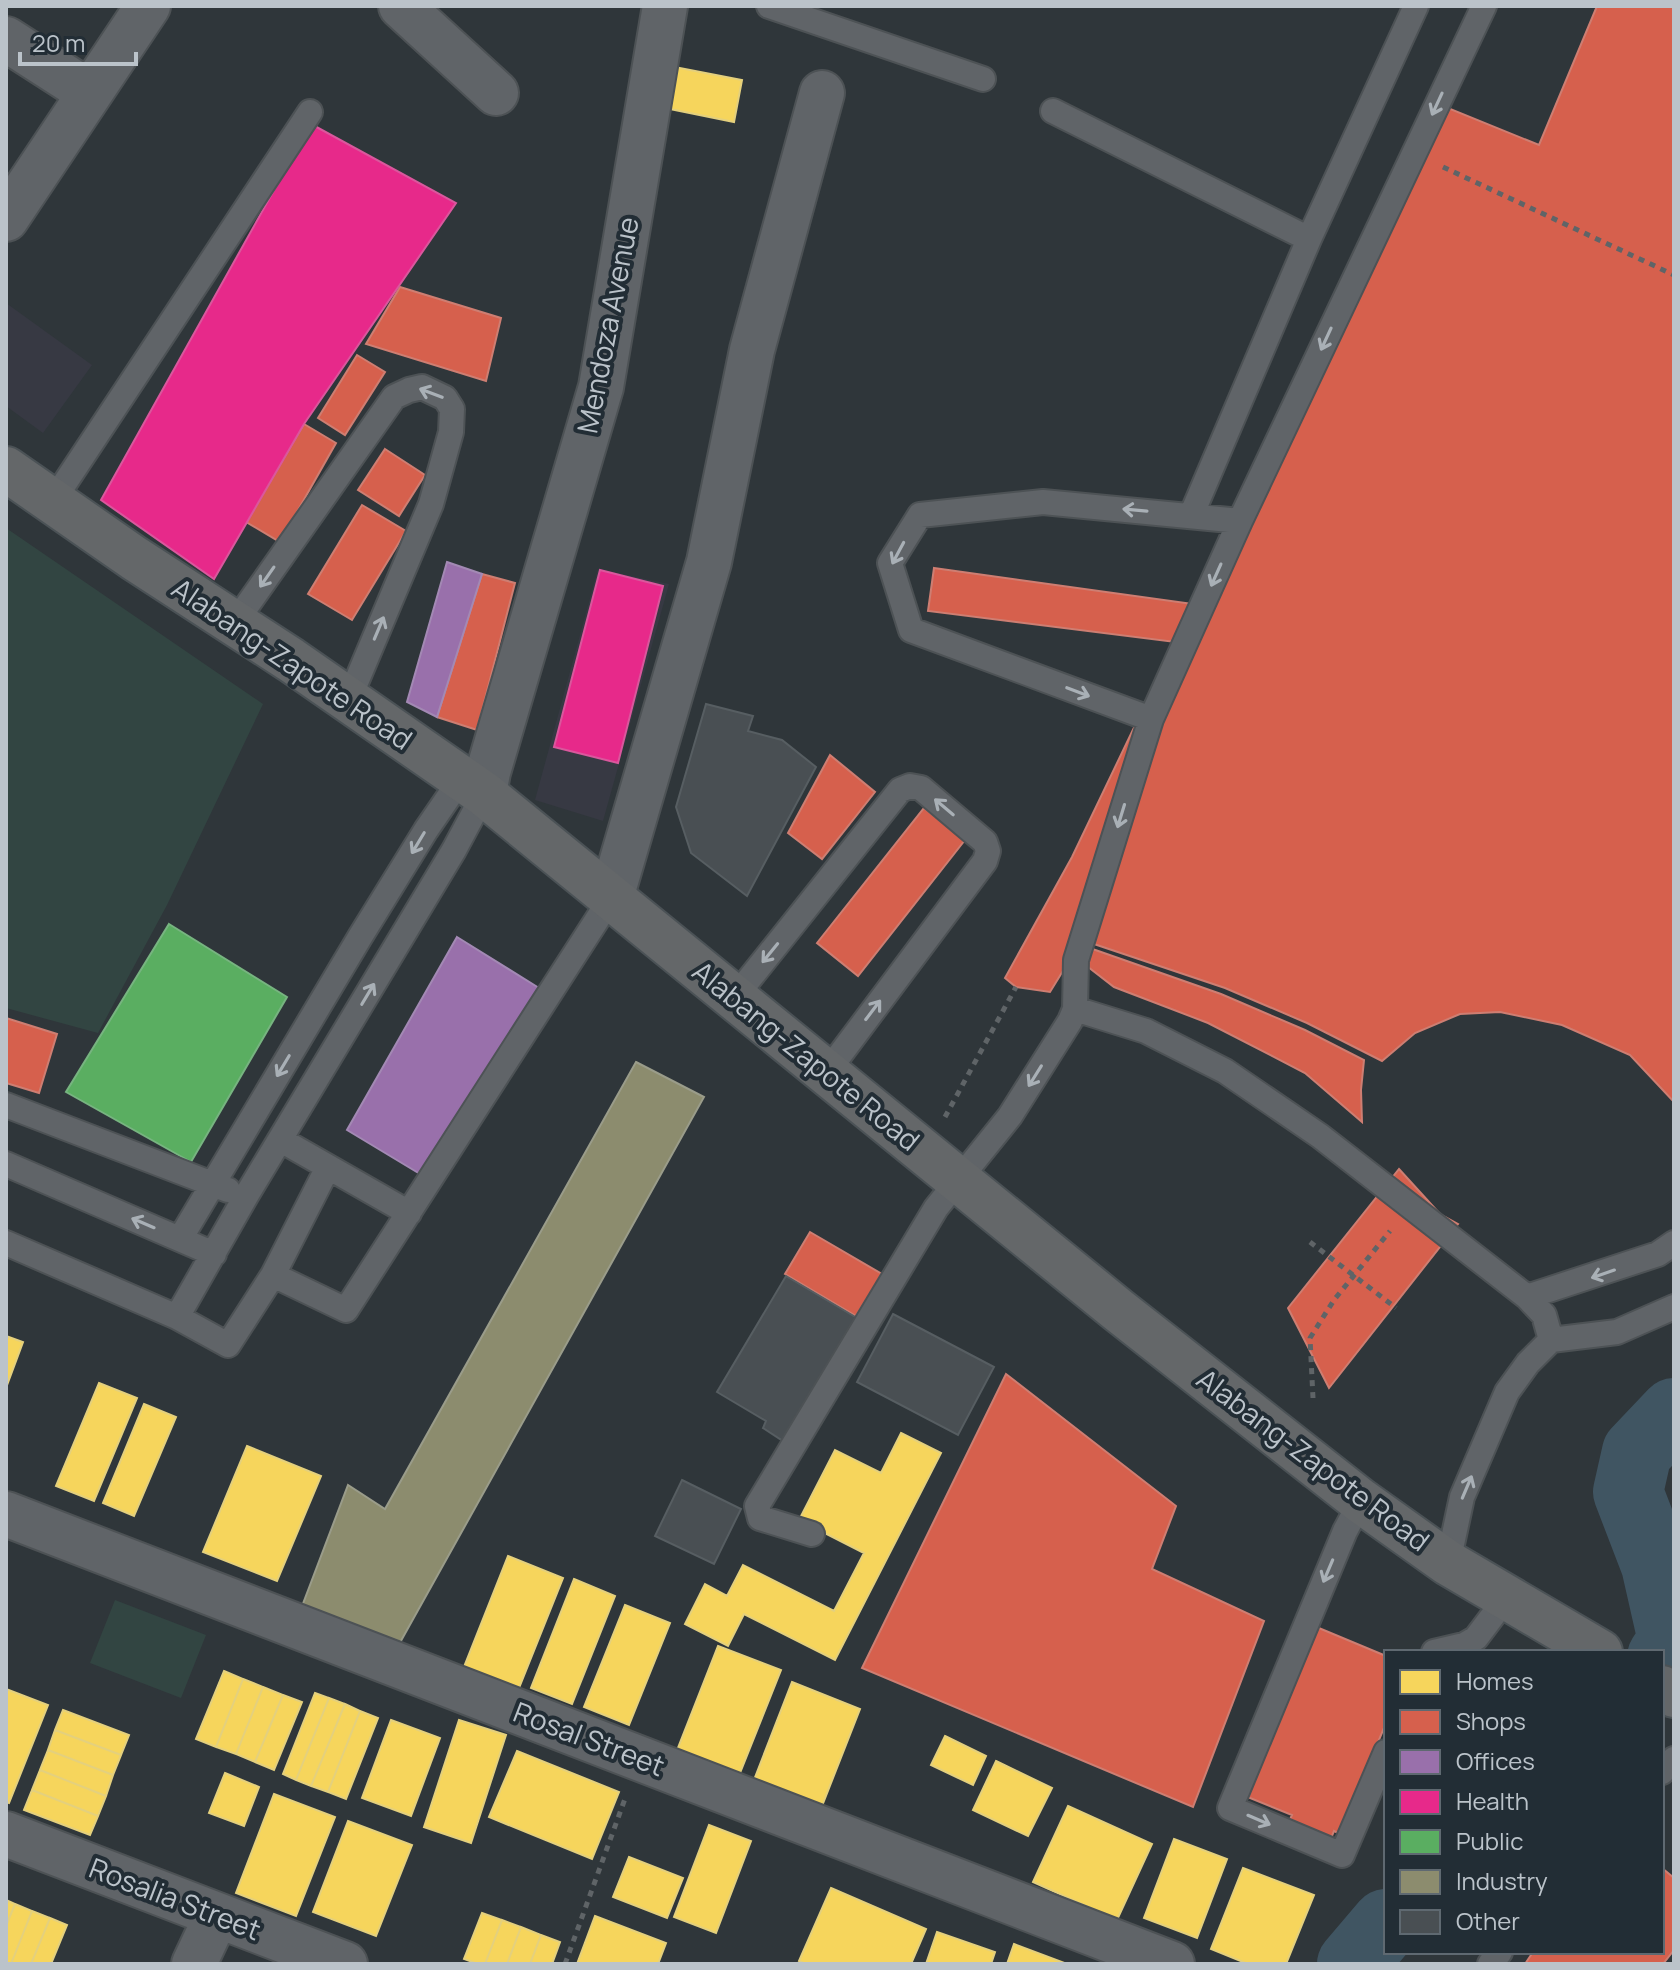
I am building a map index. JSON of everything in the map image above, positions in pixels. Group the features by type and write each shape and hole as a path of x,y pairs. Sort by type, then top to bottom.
{"highway":[{"name":"Alabang-Zapote Road","path":"6,469 473,786 1118,1310 1361,1501 1448,1563 1597,1650"}],"street":[{"path":"6,219 148,6"},
{"path":"401,6 496,93"},
{"name":"Mendoza Avenue","path":"473,786 477,763 501,731 601,387 665,6"},
{"path":"6,39 90,93"},
{"path":"611,898 709,562 752,350 822,93"},
{"name":"Rosal Street","path":"6,1514 1172,1964"},
{"name":"Rosalia Street","path":"6,1834 345,1964"},
{"path":"194,1964 217,1915"}],"lane":[{"path":"769,6 983,79"},
{"path":"1191,516 1309,239 1416,6"},
{"path":"812,1534 760,1518 757,1506 936,1208 1010,1116 1070,1021 1075,1009 1076,960 1151,719 1240,521 1484,6"},
{"path":"1053,111 1309,239"},
{"path":"53,501 310,112"},
{"path":"234,624 394,397 422,387 445,398 452,409 451,432 431,504 357,680 346,698"},
{"path":"1151,719 911,630 890,563 920,515 1043,502 1240,521"},
{"path":"177,1317 454,850 473,786"},
{"path":"180,1239 426,830 473,786"},
{"path":"735,997 900,790 910,786 921,788 985,842 988,851 985,861 827,1072"},
{"path":"273,1275 346,1310 611,898"},
{"path":"1075,1009 1146,1031 1225,1071 1320,1136 1527,1297 1544,1315 1551,1340"},
{"path":"6,1105 246,1196"},
{"path":"281,1140 409,1213"},
{"path":"6,1164 214,1254"},
{"path":"6,1243 177,1317 228,1345 273,1275 328,1167"},
{"path":"1527,1297 1658,1254 1674,1243"},
{"path":"1448,1563 1462,1497 1495,1416 1507,1392 1528,1363 1551,1340 1617,1332 1674,1307"},
{"path":"1361,1501 1345,1531 1230,1808 1342,1855 1384,1757"},
{"path":"1443,1650 1464,1645 1476,1638 1507,1597"}],"path":[{"path":"1414,153 1674,275"},
{"path":"922,1151 957,1097 1016,987"},
{"path":"1313,1398 1310,1338 1334,1300 1410,1206"},
{"path":"1310,1242 1396,1308"},
{"path":"565,1964 639,1759"}],"shaded area":[{"path":"6,303 92,365 43,433 6,406"},
{"path":"598,569 669,584 603,821 535,800"}],"green space":[{"path":"6,528 263,704 167,905 98,1033 6,1008"},
{"path":"115,1600 206,1635 181,1698 90,1663"}],"building: Homes":[{"path":"659,64 742,80 734,122 650,105"},
{"path":"6,1336 23,1342 6,1388"},
{"path":"99,1383 137,1398 94,1501 56,1486"},
{"path":"144,1404 176,1417 134,1516 103,1503"},
{"path":"901,1433 941,1453 835,1660 744,1614 728,1646 685,1624 705,1584 727,1596 743,1565 834,1611 864,1553 799,1520 835,1450 881,1473"},
{"path":"247,1446 321,1476 277,1581 203,1552"},
{"path":"508,1556 563,1578 519,1688 464,1667"},
{"path":"574,1579 615,1596 572,1704 531,1688"},
{"path":"625,1605 670,1623 629,1725 584,1707"},
{"path":"718,1646 781,1670 738,1778 676,1753"},
{"path":"224,1671 243,1679 216,1747 196,1739"},
{"path":"243,1679 263,1687 236,1754 216,1747"},
{"path":"792,1682 860,1709 822,1806 754,1780"},
{"path":"263,1687 283,1695 255,1762 236,1754"},
{"path":"6,1689 48,1705 9,1803 6,1802"},
{"path":"315,1693 329,1698 296,1780 283,1774"},
{"path":"283,1695 302,1702 274,1770 255,1762"},
{"path":"329,1698 345,1704 311,1786 296,1780"},
{"path":"345,1704 360,1711 328,1792 311,1786"},
{"path":"63,1710 129,1735 121,1755 55,1730"},
{"path":"360,1711 378,1718 346,1799 328,1792"},
{"path":"391,1720 440,1738 411,1816 362,1798"},
{"path":"459,1720 506,1735 471,1843 424,1827"},
{"path":"55,1730 121,1755 113,1775 48,1750"},
{"path":"945,1736 986,1756 973,1785 931,1765"},
{"path":"48,1750 113,1775 106,1796 40,1770"},
{"path":"517,1751 619,1792 592,1859 489,1817"},
{"path":"996,1761 1052,1788 1028,1836 973,1810"},
{"path":"40,1770 106,1796 98,1816 32,1790"},
{"path":"225,1773 259,1787 244,1826 209,1813"},
{"path":"32,1790 98,1816 90,1835 24,1810"},
{"path":"274,1794 335,1817 296,1916 236,1893"},
{"path":"1068,1806 1152,1844 1117,1920 1033,1882"},
{"path":"348,1821 412,1845 376,1936 313,1912"},
{"path":"709,1825 751,1841 716,1933 674,1917"},
{"path":"1174,1839 1227,1859 1197,1938 1144,1918"},
{"path":"629,1857 683,1878 667,1918 613,1897"},
{"path":"1243,1868 1314,1895 1286,1964 1248,1964 1211,1949"},
{"path":"831,1888 926,1929 911,1964 806,1964 799,1961"},
{"path":"6,1900 15,1904 6,1926"},
{"path":"15,1904 32,1911 11,1964 6,1964 6,1926"},
{"path":"32,1911 50,1918 31,1964 11,1964"},
{"path":"482,1913 502,1920 485,1964 478,1964 464,1959"},
{"path":"595,1916 666,1943 658,1964 577,1964"},
{"path":"50,1918 67,1925 51,1964 31,1964"},
{"path":"502,1920 521,1927 507,1964 485,1964"},
{"path":"521,1927 541,1935 530,1964 507,1964"},
{"path":"937,1932 995,1952 991,1964 926,1964"},
{"path":"541,1935 560,1942 552,1964 530,1964"},
{"path":"1014,1944 1067,1964 1007,1964"}],"building: Shops":[{"path":"1597,6 1674,6 1674,1102 1630,1055 1562,1025 1500,1012 1460,1014 1415,1033 1382,1061 1307,1023 1225,988 1082,940 1050,992 1016,987 1005,978 1072,857 1175,642 1443,106 1539,145"},
{"path":"400,287 501,318 486,381 366,344"},
{"path":"357,355 385,372 345,435 318,418"},
{"path":"304,424 336,443 280,542 246,522"},
{"path":"385,449 425,475 399,516 358,490"},
{"path":"362,505 406,531 352,620 308,594"},
{"path":"934,568 1193,604 1175,642 928,611"},
{"path":"482,574 515,583 477,730 437,717"},
{"path":"830,755 875,792 822,859 788,833"},
{"path":"924,808 965,840 858,976 817,943"},
{"path":"1084,946 1221,994 1305,1030 1364,1060 1362,1122 1305,1073 1208,1023 1114,987 1079,960"},
{"path":"6,1018 57,1034 39,1093 6,1083"},
{"path":"1399,1169 1440,1214 1458,1224 1329,1388 1288,1308"},
{"path":"810,1232 882,1274 856,1316 785,1274"},
{"path":"1006,1374 1176,1506 1152,1569 1264,1621 1193,1807 862,1668"},
{"path":"1314,1626 1384,1655 1384,1728 1340,1834 1334,1831 1330,1841 1288,1824 1292,1815 1245,1796"},
{"path":"1664,1870 1674,1878 1674,1950 1663,1964 1525,1964 1532,1954 1664,1954"}],"building: Offices":[{"path":"447,562 482,574 437,717 407,702"},
{"path":"457,937 539,988 425,1177 347,1130"}],"building: Health":[{"path":"311,124 456,203 304,424 214,579 101,500"},
{"path":"600,570 663,586 618,763 554,747"}],"building: Public":[{"path":"169,924 287,997 191,1162 66,1092"}],"building: Industry":[{"path":"636,1062 704,1097 397,1648 301,1609 348,1485 385,1509"}],"building: Other":[{"path":"706,704 753,716 748,731 782,740 816,767 747,896 691,853 676,807"},
{"path":"786,1276 857,1318 783,1441 763,1428 766,1421 717,1392"},
{"path":"893,1314 994,1367 958,1435 857,1382"},
{"path":"682,1480 741,1509 714,1564 655,1536"}],"waterway":[{"path":"1664,1654 1673,1640 1656,1565 1628,1492 1637,1452 1674,1413"},
{"path":"1352,1964 1384,1926"}]}
